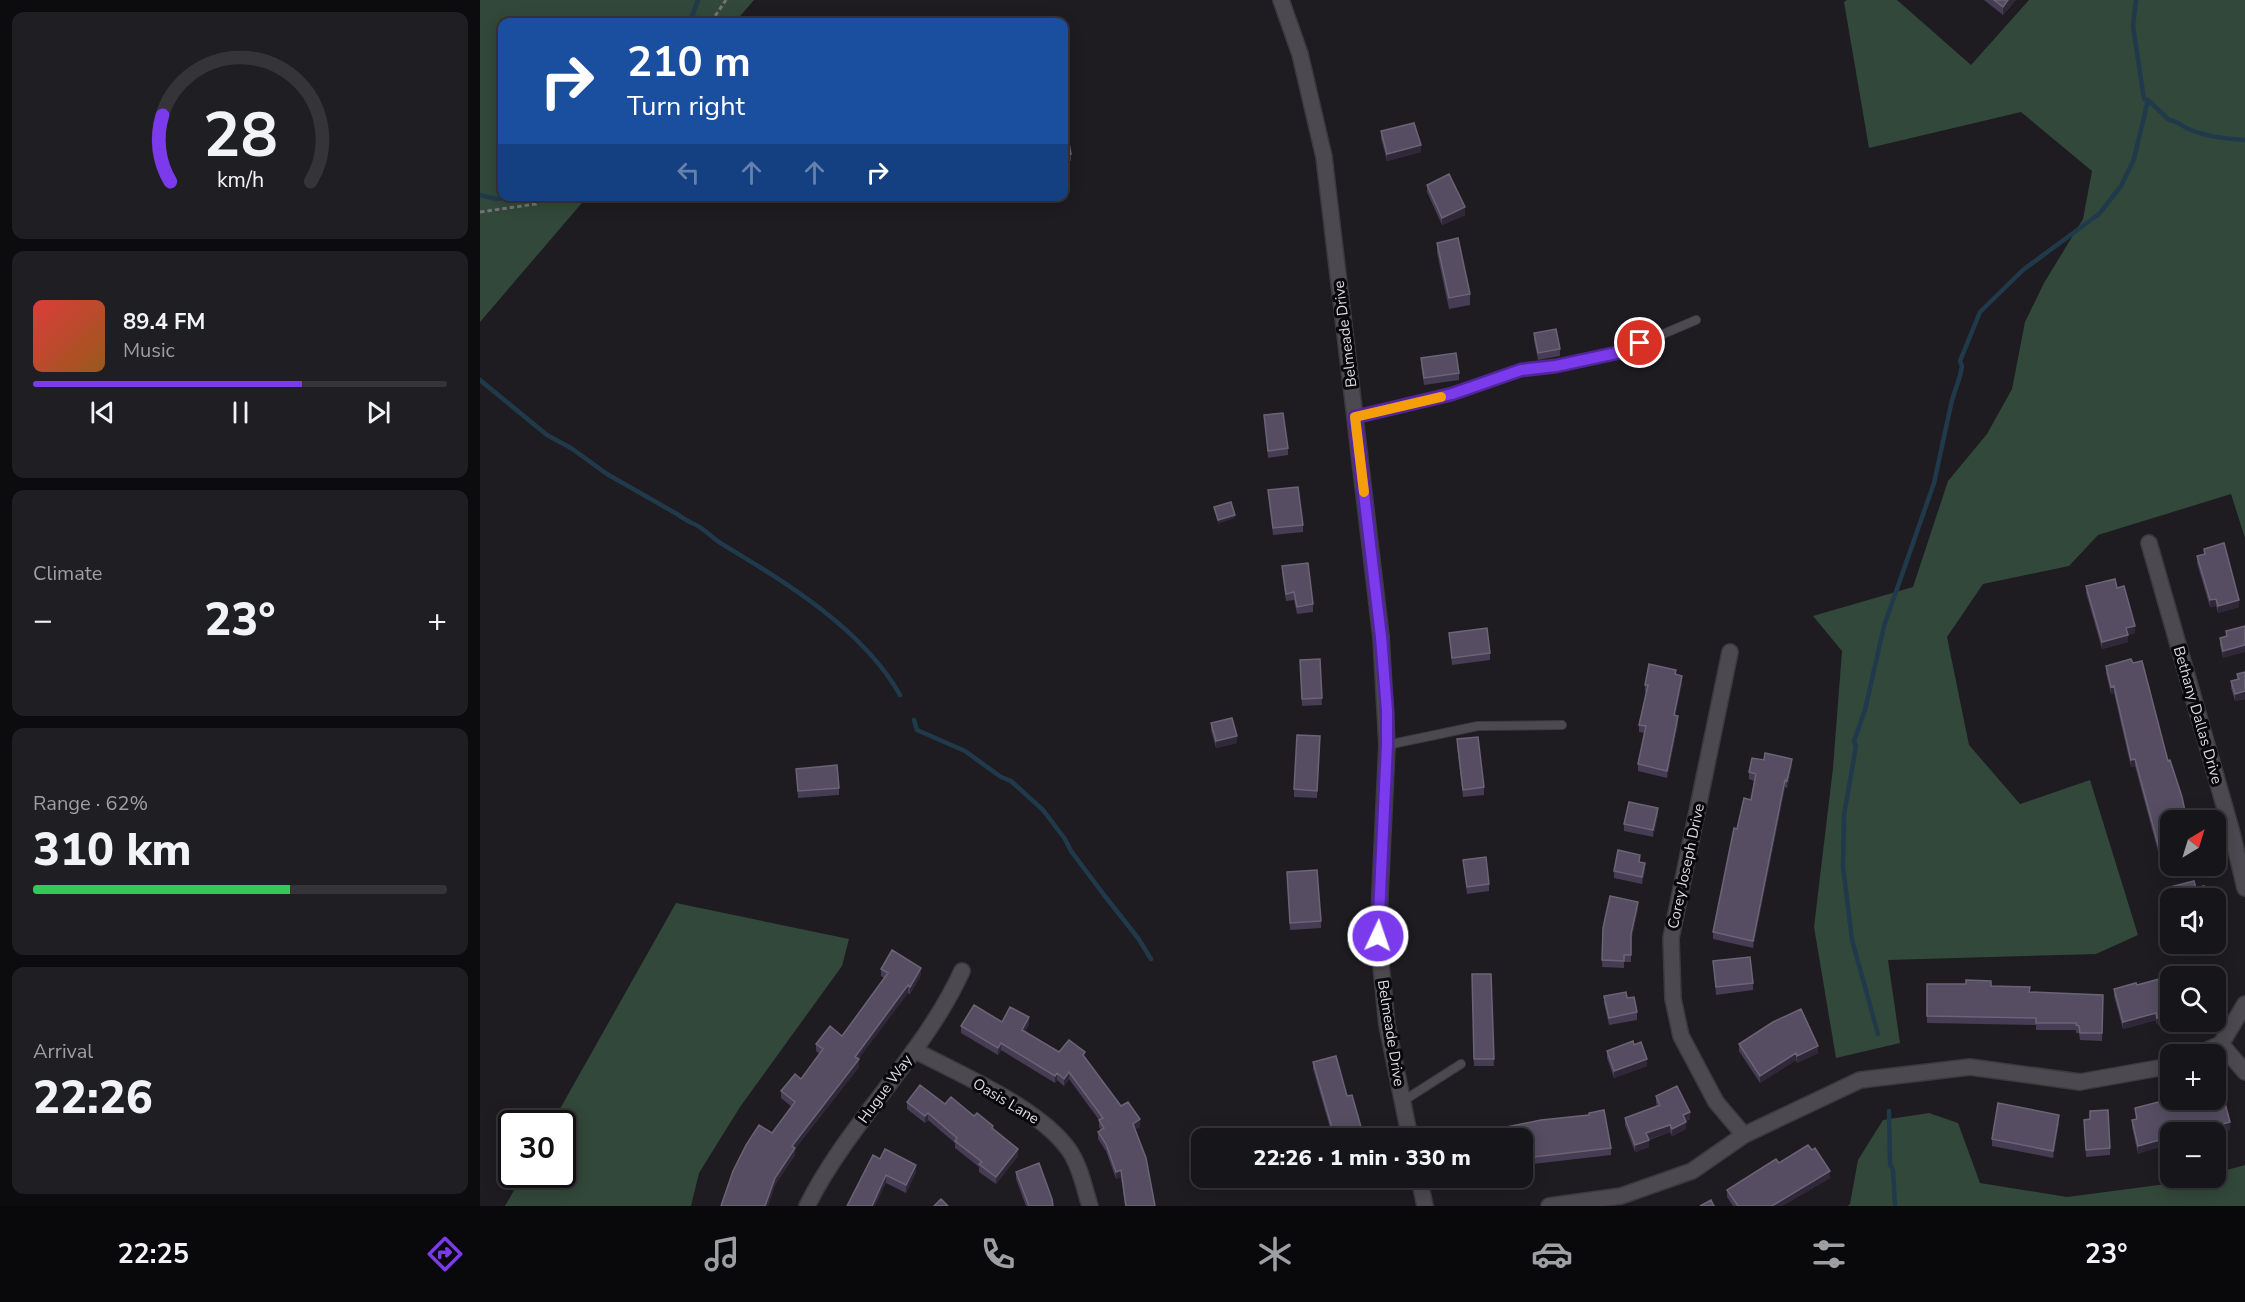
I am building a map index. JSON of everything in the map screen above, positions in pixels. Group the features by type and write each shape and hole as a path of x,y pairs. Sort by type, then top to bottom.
{"street":[{"name":"Belmeade Drive","path":"1281,0 1300,54 1324,157 1381,637 1387,745 1378,936 1387,1025 1408,1128"},
{"name":"Bethany Dallas Drive","path":"2149,543 2238,827 2245,888"},
{"name":"Corey Joseph Drive","path":"1730,652 1671,938 1673,999 1681,1036 1716,1102 1744,1135"},
{"name":"Hugue Way","path":"807,1206 837,1155 943,1008 962,971"},
{"path":"2221,1044 2245,1004"},
{"name":"Oasis Lane","path":"914,1050 1030,1113 1053,1131 1069,1150 1080,1173 1090,1206"},
{"path":"2226,1050 2245,1072"},
{"path":"1549,1206 1621,1196 1692,1171 1744,1135 1860,1080 1970,1067 2080,1082 2160,1067"},
{"path":"1421,1188 1425,1206"}],"lane":[{"path":"1355,417 1452,394 1521,370 1556,366 1621,352 1696,320"},
{"path":"1387,745 1478,726 1562,725"},
{"path":"1402,1101 1461,1064"}],"path":[{"path":"714,18 726,0"},
{"path":"480,212 537,204 540,201"}],"green space":[{"path":"480,0 754,0 738,18 498,18 498,201 584,201 480,322"},
{"path":"1847,0 1897,0 1971,65 2029,0 2245,0 2245,538 2231,494 2098,535 2069,566 1983,584 1947,637 1969,745 2020,804 2090,780 2138,935 2096,954 1888,960 1900,1043 1836,1058 1814,927 1833,768 1842,651 1813,616 1913,587 1948,481 1987,434 2012,389 2025,322 2044,283 2083,219 2092,171 2021,112 1869,148 1844,2"},
{"path":"676,903 849,939 842,966 740,1107 699,1173 691,1206 505,1206 515,1188 576,1188 576,1110 559,1110"},
{"path":"1929,1113 1958,1123 1980,1183 2067,1197 2160,1185 2160,1188 2226,1188 2226,1170 2245,1165 2245,1206 1847,1206 1850,1204 1858,1160 1883,1120"}],"building":[{"path":"1994,0 2008,0 2003,7"},
{"path":"1414,123 1421,145 1387,154 1381,131"},
{"path":"1068,138 1071,154 1068,154"},
{"path":"1449,174 1465,207 1442,218 1427,185"},
{"path":"1458,238 1470,294 1449,298 1437,243"},
{"path":"1556,329 1560,349 1538,353 1534,333"},
{"path":"1456,353 1459,373 1424,378 1421,358"},
{"path":"1283,413 1288,448 1268,451 1264,415"},
{"path":"1298,487 1303,525 1273,528 1268,490"},
{"path":"1231,502 1235,515 1218,520 1214,507"},
{"path":"2224,543 2239,600 2218,606 2216,599 2210,600 2197,556 2205,554 2204,549"},
{"path":"1308,563 1313,604 1297,607 1294,592 1286,594 1282,566"},
{"path":"2115,579 2117,588 2124,586 2135,626 2126,628 2128,635 2102,642 2086,586"},
{"path":"2245,626 2245,645 2223,651 2220,638 2227,636 2226,631"},
{"path":"1487,628 1490,653 1452,658 1449,633"},
{"path":"1320,659 1322,698 1302,699 1300,660"},
{"path":"2131,659 2133,663 2142,661 2168,761 2170,760 2182,797 2185,810 2160,810 2160,852 2135,759 2131,760 2114,686 2111,687 2106,666"},
{"path":"1649,664 1676,670 1675,674 1682,676 1674,715 1678,716 1667,771 1638,764 1646,726 1639,725 1648,685 1645,685"},
{"path":"2245,672 2245,691 2235,694 2231,681 2239,679 2237,674"},
{"path":"1232,718 1237,736 1216,741 1211,723"},
{"path":"1297,735 1320,736 1317,791 1294,789"},
{"path":"1478,737 1484,787 1463,790 1457,739"},
{"path":"1765,753 1792,759 1787,781 1785,780 1753,941 1713,932 1734,828 1737,829 1744,798 1751,800 1756,774 1749,772 1752,758 1764,760"},
{"path":"837,765 839,788 798,791 796,769"},
{"path":"1629,802 1658,808 1653,830 1624,824"},
{"path":"1618,850 1640,855 1639,862 1645,863 1642,877 1614,871"},
{"path":"1486,857 1489,884 1467,887 1463,860"},
{"path":"1317,870 1321,921 1290,923 1287,872"},
{"path":"2194,881 2196,888 2170,888"},
{"path":"1610,896 1638,902 1631,934 1631,955 1624,955 1624,961 1602,960 1603,928"},
{"path":"892,950 921,968 910,987 908,985 855,1057 859,1059 792,1146 795,1148 775,1178 765,1206 721,1206 733,1171 759,1125 772,1133 795,1102 781,1091 795,1074 801,1079 823,1049 816,1044 830,1026 842,1036 888,973 881,969"},
{"path":"1750,957 1753,983 1716,987 1713,961"},
{"path":"1472,974 1491,974 1494,1059 1474,1059"},
{"path":"2160,979 2160,1017 2157,1018 2156,1013 2123,1022 2114,989 2136,983 2137,985"},
{"path":"1966,980 1991,981 1991,986 2030,987 2029,992 2103,995 2102,1033 2080,1033 2076,1023 2036,1023 2036,1018 1927,1016 1927,984 1966,984"},
{"path":"1626,992 1627,998 1634,997 1637,1012 1609,1018 1604,996"},
{"path":"974,1005 1002,1022 1010,1007 1029,1017 1022,1030 1059,1052 1069,1040 1085,1052 1083,1055 1121,1106 1128,1102 1140,1119 1133,1124 1146,1158 1155,1206 1126,1206 1121,1170 1116,1172 1106,1144 1098,1132 1104,1128 1099,1120 1103,1118 1069,1072 1064,1079 1057,1073 1055,1076 1001,1043 998,1048 961,1026"},
{"path":"1801,1009 1818,1046 1797,1056 1796,1053 1760,1076 1739,1044 1773,1022"},
{"path":"1633,1041 1634,1045 1641,1042 1647,1059 1614,1071 1607,1051"},
{"path":"1336,1056 1347,1096 1352,1095 1361,1127 1332,1128 1313,1062"},
{"path":"920,1085 945,1104 951,1097 974,1116 977,1113 1018,1149 996,1177 979,1164 982,1162 955,1141 957,1138 928,1113 925,1116 907,1102"},
{"path":"1677,1086 1690,1112 1683,1115 1686,1122 1672,1129 1670,1125 1646,1133 1649,1140 1635,1145 1625,1118 1660,1105 1656,1096"},
{"path":"2160,1102 2160,1110 2226,1110 2226,1107 2230,1122 2160,1122 2160,1140 2138,1146 2132,1120 2137,1119 2135,1108"},
{"path":"1998,1103 2059,1115 2053,1151 1992,1139"},
{"path":"1604,1110 1611,1148 1533,1157 1533,1128 1502,1128 1541,1120 1589,1115 1589,1113"},
{"path":"2108,1110 2110,1148 2086,1150 2084,1120 2090,1119 2090,1111"},
{"path":"1808,1145 1812,1150 1815,1148 1830,1171 1772,1206 1738,1206 1727,1190 1776,1159 1779,1163"},
{"path":"885,1149 916,1165 906,1185 886,1175 872,1206 847,1206 873,1155 880,1159"},
{"path":"1039,1163 1053,1206 1029,1206 1016,1172"},
{"path":"941,1199 948,1206 934,1206"},
{"path":"1711,1200 1714,1206 1700,1206"}],"waterway":[{"path":"691,18 698,0"},
{"path":"2136,0 2133,26 2144,99 2148,100 2169,120 2191,130 2218,137 2245,140"},
{"path":"1878,1034 1852,940 1843,867 1844,815 1856,746 1854,741 1865,710 1884,626 1934,483 1952,400 1960,376 1962,366 1960,361 1980,312 2023,270 2099,214 2121,186 2134,159 2148,100"},
{"path":"480,195 498,199"},
{"path":"480,380 547,435 571,448 607,474 700,527 718,542 771,574 821,609 865,649 900,695"},
{"path":"914,720 917,730 965,751 1001,777 1011,781 1043,810 1151,959"},
{"path":"1889,1111 1890,1164 1893,1170 1895,1206"}],"slow traffic":[{"path":"1364,492 1355,417 1398,405 1441,397"}],"route":[{"path":"1378,936 1387,711 1381,637 1355,417 1452,394 1521,370 1556,366 1621,352 1640,343"}]}
